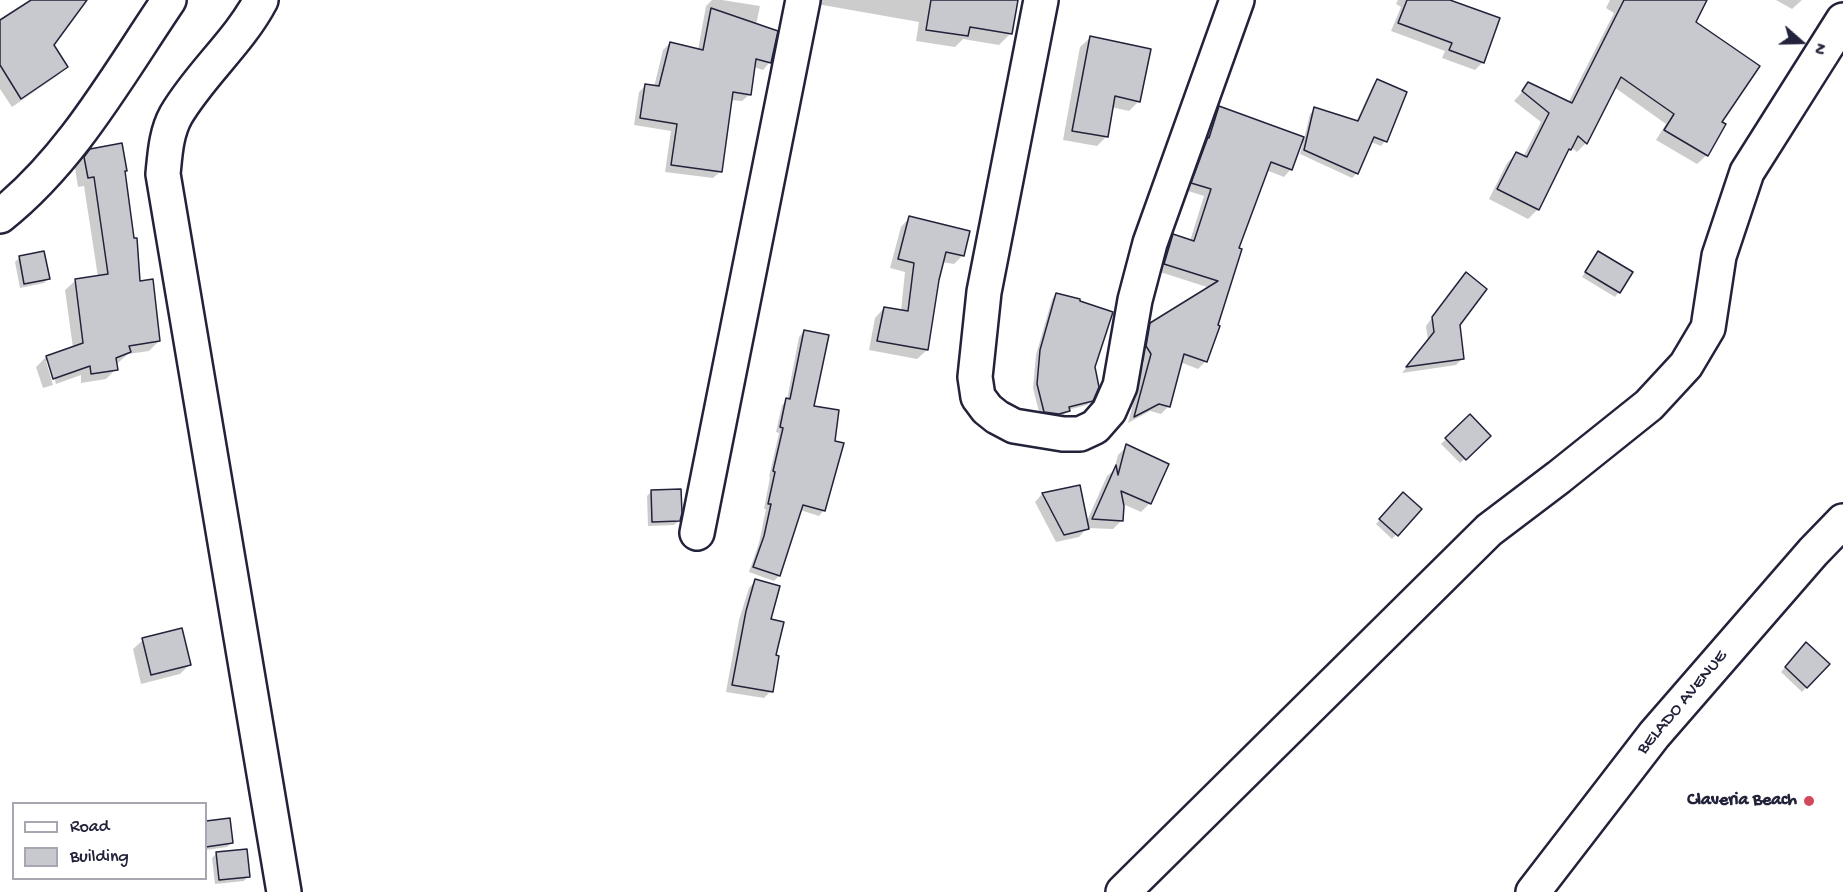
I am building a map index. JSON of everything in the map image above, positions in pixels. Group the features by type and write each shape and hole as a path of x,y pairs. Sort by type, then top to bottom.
{"street":[{"path":"0,216 17,203 58,161 103,99 169,0"},
{"path":"261,0 235,39 196,86 175,117 166,146 163,174 284,892"},
{"path":"697,533 803,0"},
{"path":"1041,0 984,292 975,377 978,397 997,417 1014,426 1063,434 1080,434 1095,427 1109,411 1120,386 1135,300 1150,243 1237,0"},
{"path":"1123,892 1489,530 1649,405 1686,365 1708,328 1719,256 1747,172 1843,20"},
{"name":"BELADO AVENUE","path":"1533,892 1654,735 1813,552 1843,521"}],"building":[{"path":"31,0 87,0 54,45 68,67 21,99 0,65 0,20"},
{"path":"931,0 1018,0 1012,34 970,27 968,36 926,30"},
{"path":"1407,0 1450,0 1500,18 1484,63 1449,50 1452,43 1398,23"},
{"path":"1624,0 1707,0 1696,22 1760,66 1722,122 1726,124 1708,156 1664,130 1674,114 1621,77 1587,144 1578,136 1571,150 1569,149 1539,210 1497,189 1516,152 1527,157 1549,113 1522,91 1528,82 1572,103"},
{"path":"711,8 778,31 771,63 756,59 751,95 733,92 722,172 671,165 677,124 640,118 645,84 659,86 670,42 703,50"},
{"path":"1090,36 1151,49 1140,102 1115,96 1108,137 1072,131"},
{"path":"1377,79 1407,92 1387,142 1374,137 1358,174 1304,150 1314,107 1358,121"},
{"path":"1219,106 1304,137 1292,170 1271,162 1239,248 1242,249 1207,362 1184,354 1170,407 1159,404 1134,417 1151,354 1146,346 1150,323 1218,281 1164,264 1173,234 1194,241 1211,189 1191,183"},
{"path":"122,143 134,238 137,238 140,281 153,279 160,341 129,346 131,352 116,358 118,370 91,374 90,366 53,379 46,356 83,343 75,279 108,274 94,177 88,178 84,157 90,149"},
{"path":"909,216 970,231 964,256 946,252 939,280 928,350 877,341 884,307 908,311 914,263 898,259"},
{"path":"44,251 50,279 24,284 19,256"},
{"path":"1598,251 1633,272 1620,293 1585,272"},
{"path":"1466,272 1487,289 1460,325 1464,359 1406,367 1434,332 1432,317"},
{"path":"1056,293 1080,299 1080,301 1113,312 1095,367 1099,387 1093,401 1069,407 1070,411 1059,414 1044,412 1037,384 1040,350"},
{"path":"804,330 829,335 814,406 839,410 835,441 844,443 825,511 803,505 780,576 753,567 764,536 771,504 768,504 775,472 773,471 783,428 780,427 786,398 790,399"},
{"path":"1470,414 1491,436 1466,460 1445,438"},
{"path":"1126,444 1169,464 1151,504 1121,491 1124,506 1123,521 1092,519 1116,465 1118,475"},
{"path":"1080,485 1089,529 1064,535 1042,493"},
{"path":"681,489 680,521 652,522 651,490"},
{"path":"1403,492 1422,509 1398,536 1379,519"},
{"path":"755,579 780,586 771,619 784,622 776,655 779,656 773,692 732,685 746,611"},
{"path":"182,628 191,665 151,675 142,638"},
{"path":"1806,642 1830,664 1807,688 1785,667"},
{"path":"230,818 233,843 207,847 207,821"},
{"path":"247,849 250,877 219,880 216,852"}],"place":[{"name":"Claveria Beach","path":"1809,801"}]}
